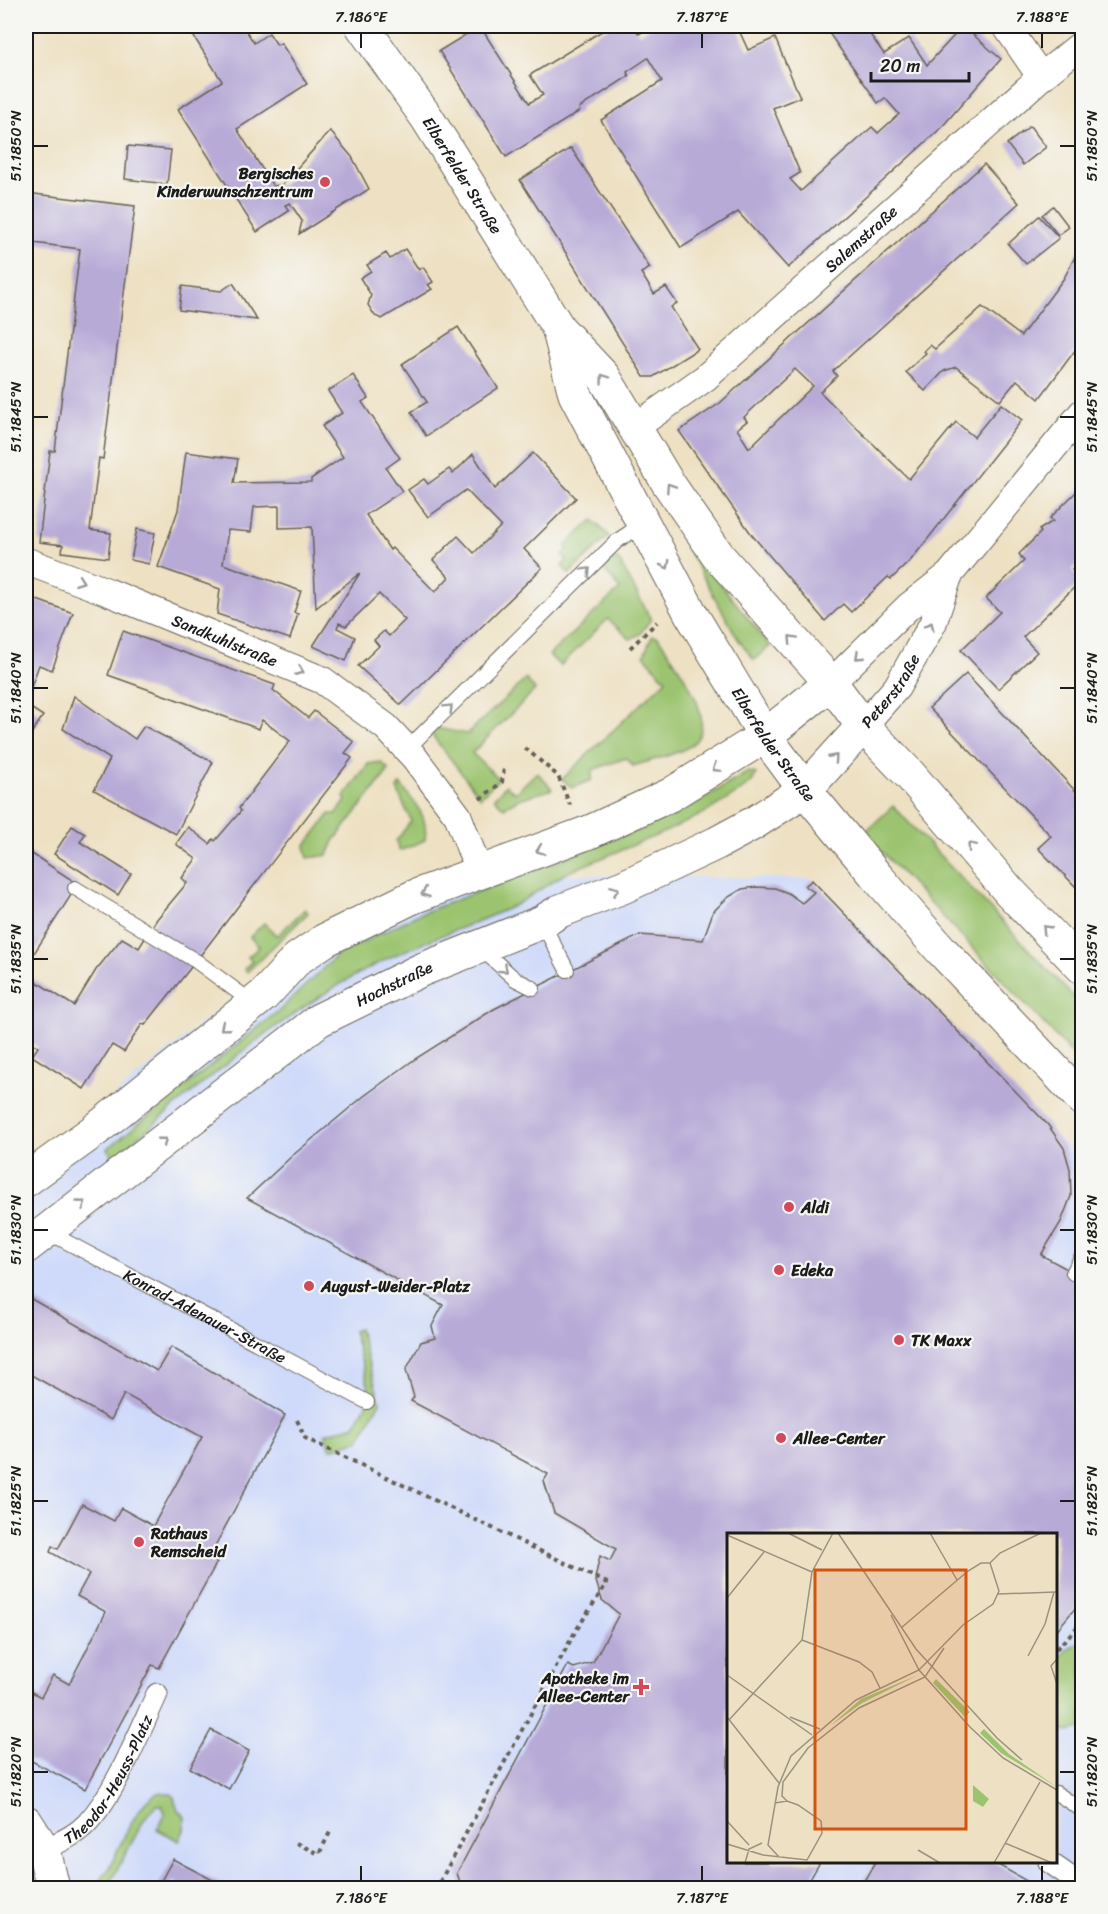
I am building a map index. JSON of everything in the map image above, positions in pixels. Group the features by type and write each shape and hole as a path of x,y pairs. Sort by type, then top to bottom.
{"main road":[{"name":"Elberfelder Straße","path":"362,26 428,118 559,329 604,376 634,428 720,558 831,683 863,726 910,775 1009,891 1083,967"},
{"name":"Elberfelder Straße","path":"559,329 575,394 691,614 765,736 805,790 942,951 1083,1099"},
{"path":"32,1235 28,1175 94,1131 254,1004 297,958 325,940 413,897 582,834 670,795 765,736 831,683"},
{"name":"Peterstraße","path":"805,790 863,726"},
{"name":"Hochstraße","path":"32,1235 319,1020 477,946 542,922 560,911 623,887 717,843 805,790"},
{"path":"26,1822 44,1850 53,1888"}],"street":[{"path":"1006,26 1041,77"},
{"name":"Salemstraße","path":"634,428 705,378 1041,77 1083,44"},
{"name":"Peterstraße","path":"831,683 908,607 949,575 1083,413"},
{"name":"Sandkuhlstraße","path":"26,561 108,592 322,680 386,727 407,749"},
{"name":"Peterstraße","path":"863,726 897,687 933,623 949,575"},
{"path":"407,749 458,816 479,872"},
{"name":"Theodor-Heuss-Platz","path":"44,1850 65,1840 88,1822 127,1760 157,1694"},
{"path":"1050,1863 1083,1885"}],"lane":[{"path":"407,749 617,541 644,523"},
{"path":"75,888 196,961 254,1004"},
{"path":"542,922 567,970"},
{"path":"477,946 515,979 533,988"},
{"name":"Konrad-Adenauer-Straße","path":"32,1235 366,1402"},
{"path":"1057,1794 1083,1810"}],"path":[{"path":"630,648 647,632"},
{"path":"525,748 558,776 582,834"},
{"path":"458,816 502,782 504,768"},
{"path":"297,1420 305,1437 607,1583 575,1632 437,1887"},
{"path":"1076,1607 1083,1614"},
{"path":"1057,1648 1083,1622"},
{"path":"296,1843 319,1854 331,1830"}],"shaded area":[{"path":"448,872 812,879 1082,1163 1082,1888 26,1888 26,1172 148,1067 296,947"}],"green space":[{"path":"593,520 609,536 569,574 562,566 567,560 562,555 568,549 565,546"},
{"path":"688,543 770,646 754,660 738,639 686,546"},
{"path":"618,559 651,619 640,634 630,639 608,619 560,666 549,655 620,589 602,567 609,560"},
{"path":"652,636 658,637 692,692 699,707 701,722 699,736 690,746 669,755 633,766 626,758 592,770 592,780 572,788 562,779 666,680 644,655"},
{"path":"526,679 535,690 472,753 499,779 480,797 431,734 437,728 467,734"},
{"path":"381,762 389,770 334,841 328,855 308,858 305,846 330,814 336,814 346,801 344,797 368,764"},
{"path":"537,772 552,789 521,799 504,808 494,798 506,785 515,793"},
{"path":"748,772 756,774 752,782 689,821 573,870 511,907 407,950 338,986 271,1030 114,1157 107,1149 281,1009 337,955 417,915 646,827 701,800"},
{"path":"400,784 423,816 426,831 425,840 400,851 396,841 411,821 397,789"},
{"path":"893,806 1082,1006 1082,1064 864,833"},
{"path":"305,909 308,913 247,972 244,969 252,961 248,957 259,947 250,937 264,923 277,936"},
{"path":"359,1329 380,1402 359,1440 331,1449 325,1434 355,1425 371,1395 353,1331"},
{"path":"1082,1641 1082,1729 1068,1732 1057,1729 1057,1662 1068,1648"},
{"path":"161,1792 173,1795 178,1810 185,1817 184,1830 179,1841 157,1829 165,1813 162,1805 157,1805 145,1818 111,1881 104,1888 94,1888 108,1870 137,1814 145,1803"}],"building":[{"path":"187,26 243,26 254,43 269,33 277,45 281,43 307,84 237,129 273,186 282,185 330,131 352,157 369,189 299,234 302,221 290,203 285,205 289,211 257,232 178,109 222,81"},
{"path":"480,26 529,103 543,95 530,75 610,26 633,26 639,34 652,26 737,26 748,50 775,38 800,97 773,108 800,173 790,179 801,191 872,127 878,133 899,114 885,98 878,103 824,26 864,26 884,54 909,38 927,65 963,26 1001,59 941,128 788,268 738,212 681,248 601,120 662,81 648,58 627,72 629,76 579,108 580,111 506,157 439,51"},
{"path":"1030,126 1046,147 1023,165 1007,144"},
{"path":"128,146 171,150 167,184 125,179"},
{"path":"571,148 650,268 641,273 654,294 666,287 677,303 671,307 698,349 653,377 644,377 520,180"},
{"path":"984,164 1019,203 833,371 837,376 820,392 909,479 956,422 974,437 1001,404 1022,420 911,560 891,579 888,577 851,612 843,604 825,621 752,535 679,431 720,403","holes":["795,369 813,386 749,448 737,429 747,421 744,417"]},
{"path":"26,193 135,206 103,459 99,458 90,530 111,533 108,558 62,552 63,545 39,542 50,451 55,451 80,249 26,242"},
{"path":"1053,206 1069,227 1058,235 1042,215"},
{"path":"1039,216 1059,238 1026,264 1008,244"},
{"path":"1082,243 1082,341 1039,399 1017,380 1000,401 956,367 944,371 925,391 906,372 926,353 924,351 930,345 935,349 982,307 1021,336 1064,278"},
{"path":"405,249 419,270 423,267 433,282 428,285 432,289 382,319 375,316 368,305 371,295 360,278 371,271 367,265 386,253 390,259"},
{"path":"233,283 257,320 179,310 182,286 221,291"},
{"path":"458,327 498,388 426,436 411,412 427,402 402,364"},
{"path":"353,375 368,398 362,402 400,458 386,468 402,491 366,515 390,550 392,548 435,592 449,577 433,560 458,536 474,553 501,526 466,490 428,517 408,490 424,479 428,484 449,469 453,474 473,454 495,489 533,453 576,498 524,549 542,568 401,705 358,666 379,646 374,640 384,631 389,636 405,620 379,594 346,626 339,623 337,628 355,637 346,661 313,646 360,573 316,608 312,527 279,528 279,506 254,507 251,532 228,530 223,564 301,591 294,613 298,614 290,639 217,614 220,589 158,567 178,510 186,452 238,459 234,483 311,482 311,479 343,457 322,426 342,413 328,391"},
{"path":"1082,486 1082,559 1072,570 1082,580 1023,637 1037,652 998,689 961,650 1000,612 986,598 1024,561 1019,554 1041,532 1039,530 1053,521 1050,518"},
{"path":"137,529 155,533 149,564 131,560"},
{"path":"26,596 73,613 52,670 39,665 26,701"},
{"path":"123,631 275,685 273,690 308,718 314,711 354,742 345,753 352,758 196,961 145,1025 142,1024 124,1052 112,1045 84,1089 32,1056 38,1047 26,1039 26,975 74,1006 96,970 122,938 139,948 157,919 187,883 182,878 196,859 176,844 188,827 210,844 213,839 215,841 241,811 239,808 290,741 262,720 259,729 108,675"},
{"path":"966,674 1082,798 1082,807 1078,812 1082,817 1082,884 1078,889 1038,848 1051,836 929,708"},
{"path":"74,696 135,739 144,726 213,762 176,834 94,790 110,759 63,729"},
{"path":"26,705 43,716 26,741"},
{"path":"72,826 85,834 80,842 131,874 118,895 54,854"},
{"path":"26,850 78,884 26,966"},
{"name":"Allee-Center","path":"812,880 1048,1125 1064,1148 1070,1169 1071,1196 1061,1222 1041,1255 1082,1277 1082,1600 1057,1630 1057,1533 727,1533 727,1863 819,1863 805,1888 462,1888 457,1873 568,1665 574,1668 593,1662 619,1614 602,1600 595,1578 600,1556 610,1561 616,1549 554,1513 544,1481 548,1474 411,1401 414,1397 406,1370 421,1342 435,1338 432,1326 443,1305 247,1198 292,1156 364,1096 415,1059 494,1009 640,935 703,940 713,912 727,898 742,889 775,888 788,893 802,903 814,892 805,886"},
{"name":"Rathaus Remscheid","path":"26,1296 157,1371 171,1347 285,1415 208,1559 217,1562 159,1668 152,1665 85,1789 26,1758 26,1689 41,1697 53,1675 69,1684 106,1612 77,1596 89,1574 50,1552 52,1546 58,1549 82,1504 114,1521 121,1508 153,1526 202,1437 124,1394 111,1420 26,1372"},
{"path":"211,1730 249,1751 229,1789 190,1768"},
{"path":"173,1859 228,1888 177,1888 179,1885 173,1881 169,1888 157,1888"},
{"path":"874,1863 995,1863 1039,1888 860,1888"}],"place":[{"name":"Bergisches Kinderwunschzentrum","path":"325,182"},
{"name":"Aldi","path":"789,1207"},
{"name":"Edeka","path":"779,1270"},
{"name":"August-Weider-Platz","path":"309,1286"},
{"name":"TK Maxx","path":"899,1340"},
{"name":"Allee-Center","path":"781,1438"},
{"name":"Rathaus Remscheid","path":"139,1542"},
{"name":"Apotheke im Allee-Center","path":"641,1687"}]}
